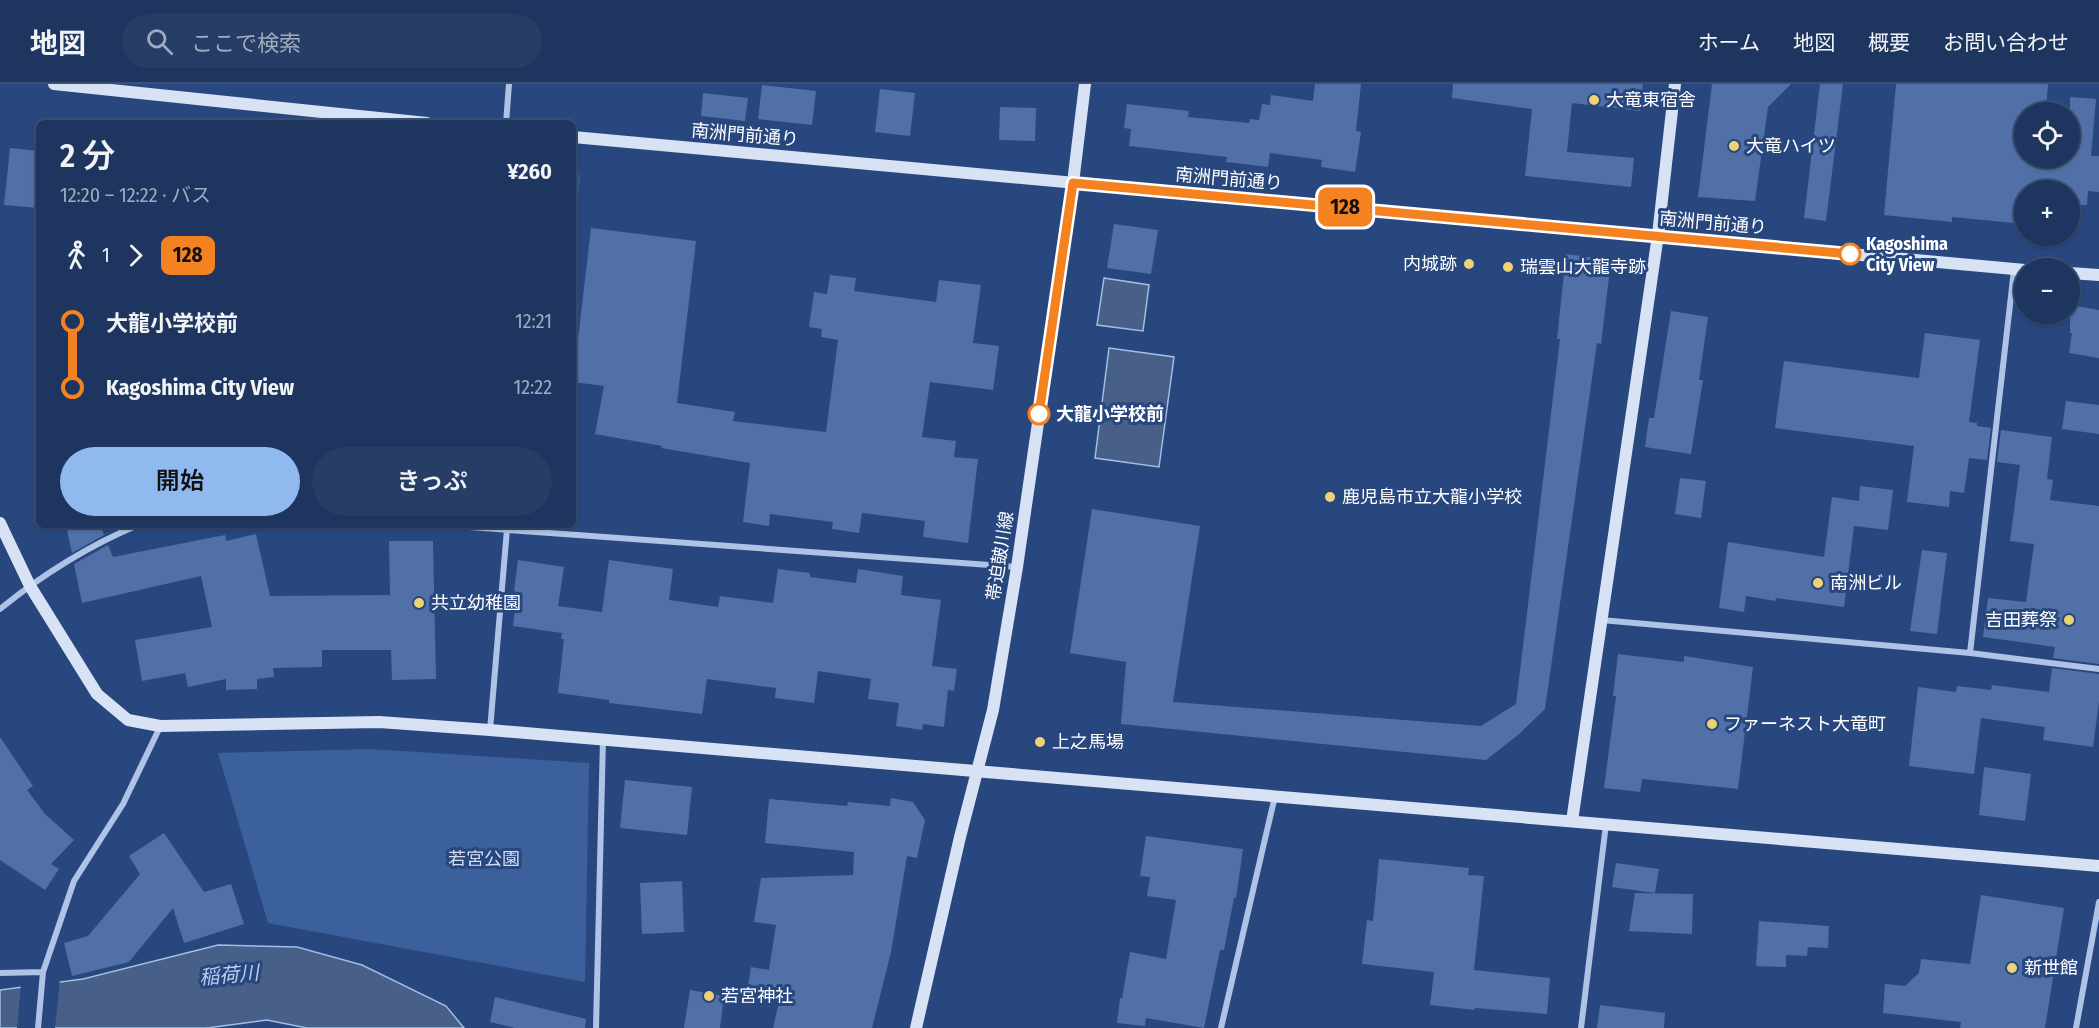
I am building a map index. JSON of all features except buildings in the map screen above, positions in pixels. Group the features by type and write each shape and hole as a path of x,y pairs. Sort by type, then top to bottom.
{"street":[{"path":"54,84 398,120"},
{"path":"506,120 508,84"},
{"name":"帯迫皷川線","path":"916,1028 976,771 993,710 1017,567 1073,183 1085,84"},
{"path":"1572,820 1658,235 1675,84"},
{"name":"南洲門前通り","path":"576,137 2014,268"},
{"path":"2080,274 2099,275"},
{"path":"1970,653 2014,315"},
{"path":"0,524 30,586 97,694 128,720 160,726 379,722 490,730 2099,866"},
{"path":"0,609 30,586 105,539 131,528"},
{"path":"490,528 1017,567"},
{"path":"490,730 507,529"},
{"path":"1601,620 1970,653 2099,669"},
{"path":"38,1028 43,972 74,881 123,804 160,726"},
{"path":"596,1028 603,739"},
{"path":"1221,1028 1275,796"},
{"path":"1581,1028 1606,824"},
{"path":"2076,1028 2099,902"},
{"path":"0,973 43,972"}],"green space":[{"path":"576,174 580,175 576,220"},
{"name":"若宮公園","path":"371,749 589,763 585,982 268,923 218,753"}],"water":[{"path":"1104,278 1149,285 1143,331 1097,325"},
{"path":"1109,348 1174,357 1159,467 1095,458"},
{"name":"稲荷川","path":"218,945 297,947 362,965 446,1006 464,1028 307,1028 267,1020 207,1028 0,1028 0,990 83,979"}],"pier":[{"path":"60,979 55,1028 17,1028 21,984"}],"bus line":[{"name":"128","path":"1039,414 1073,183 1850,254"}],"place":[{"name":"大竜東宿舎","path":"1594,100"},
{"name":"大竜ハイツ","path":"1734,146"},
{"name":"Kagoshima City View","path":"1850,254"},
{"name":"内城跡","path":"1469,264"},
{"name":"瑞雲山大龍寺跡","path":"1508,267"},
{"name":"大龍小学校前","path":"1039,414"},
{"name":"鹿児島市立大龍小学校","path":"1330,497"},
{"name":"南洲ビル","path":"1818,583"},
{"name":"共立幼稚園","path":"419,603"},
{"name":"吉田葬祭","path":"2069,620"},
{"name":"ファーネスト大竜町","path":"1712,724"},
{"name":"上之馬場","path":"1040,742"},
{"name":"新世館","path":"2012,968"},
{"name":"若宮神社","path":"709,996"}]}
